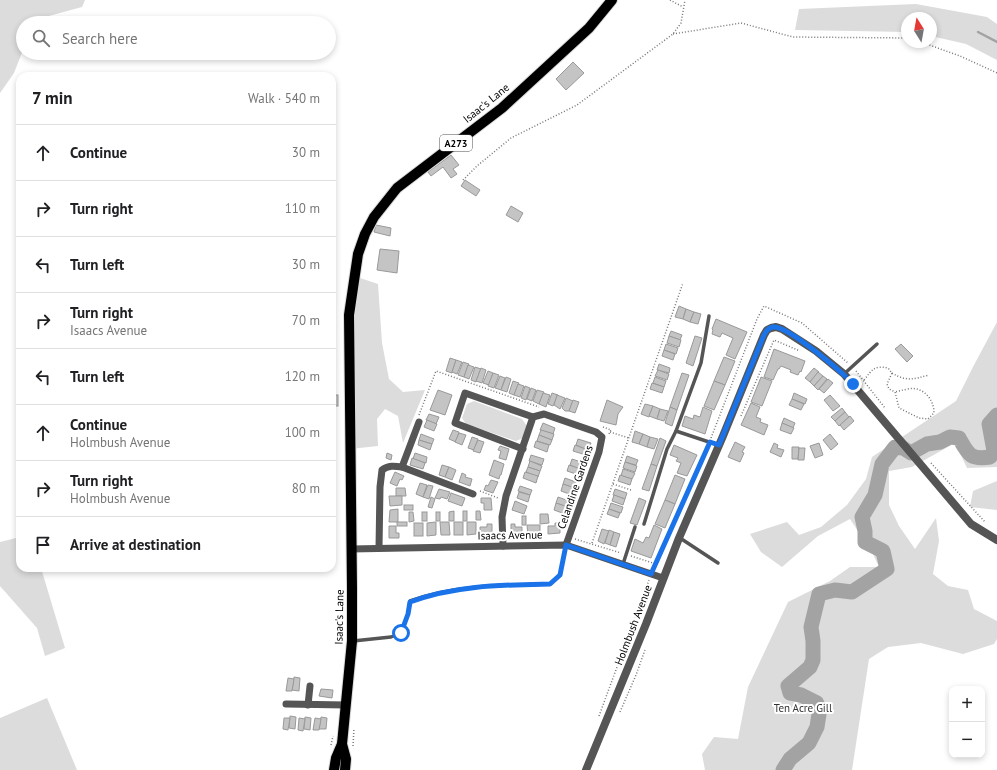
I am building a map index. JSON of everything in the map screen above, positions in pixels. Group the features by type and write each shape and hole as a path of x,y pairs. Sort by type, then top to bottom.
{"main road":[{"name":"Isaac's Lane","path":"334,770 336,758 342,744 352,641 349,314 358,254 365,234 374,217 397,188 502,108 589,28 612,0"},
{"name":"Isaac's Lane","path":"342,744 346,759 345,770"}],"street":[{"name":"Holmbush Avenue","path":"586,770 646,624 679,538 764,335 769,328 774,327 782,330 816,351 844,374 894,433 925,462 971,524 997,540"},
{"name":"Celandine Gardens","path":"523,449 455,424 465,393 533,417 544,414 596,432 602,437 599,452 566,545"},
{"path":"503,546 502,517 506,496 533,417"},
{"path":"402,467 419,422"},
{"path":"379,548 380,488 382,470 385,467 402,467 473,494"},
{"name":"Isaacs Avenue","path":"351,549 566,545 663,578"},
{"path":"308,705 310,686"},
{"path":"286,704 346,705"}],"lane":[{"path":"644,524 667,449 676,431 701,363 708,316"},
{"path":"844,374 877,344"},
{"path":"676,431 719,445"},
{"path":"623,564 635,527"},
{"path":"679,538 718,563"},
{"path":"352,641 391,637 401,633 408,614 410,602 427,595 489,585 550,584 560,575 566,545"}],"path":[{"path":"670,0 683,7"},
{"path":"464,180 477,166 511,138 577,105 673,34 681,23 685,0"},
{"path":"673,34 741,23 793,37 901,38"},
{"path":"937,48 960,56 997,73"},
{"path":"592,543 683,283"},
{"path":"598,718 651,574 710,442 757,319 764,306 802,323 853,367 888,412"},
{"path":"739,420 774,340 801,352"},
{"path":"864,380 872,369 881,366 888,368 892,373 900,378 908,380 929,375"},
{"path":"892,373 887,384 889,389 895,392 909,388 925,393 934,406 934,413 928,419 919,418 899,408 895,392"},
{"path":"610,432 628,438"},
{"path":"925,462 985,522"},
{"path":"613,484 631,490"},
{"path":"473,494 480,491 498,498"},
{"path":"618,716 636,675 646,647"},
{"path":"330,749 333,736"}],"green space":[{"path":"0,0 85,0 82,7 49,16 16,16 16,60 19,60 14,73 0,93"},
{"path":"916,4 987,17 997,24 997,60 966,44 937,37 937,12 901,12 901,32 795,30 799,9"},
{"path":"354,276 378,284 382,343 389,379 403,392 425,390 403,443 398,416 385,409 377,419 378,446 350,449"},
{"name":"Ten Acre Gill","path":"997,322 997,467 967,468 955,443 912,467 889,471 889,505 899,526 915,549 936,518 939,541 933,574 948,586 968,590 974,609 997,621 997,639 994,644 963,654 921,643 888,647 869,659 852,770 705,770 702,754 714,737 738,739 748,687 788,602 830,581 850,567 879,567 872,552 850,519 818,536 782,567 761,552 750,534 787,522 799,535 821,527 847,505 866,479 872,457 956,401"},
{"path":"474,401 522,419 527,426 523,438 516,441 466,424 462,418 467,404"},
{"path":"997,481 997,510 970,507 973,491"},
{"path":"16,538 16,572 42,572 65,648 45,656 37,628 0,586 0,542"},
{"path":"47,698 77,770 0,770 0,718"}],"building":[{"path":"573,62 584,73 566,90 556,79"},
{"path":"451,155 459,165 453,169 457,174 451,178 443,167 431,176 428,172"},
{"path":"465,180 480,190 476,196 461,186"},
{"path":"511,206 523,213 518,222 506,215"},
{"path":"376,225 391,228 390,236 374,232"},
{"path":"380,249 399,251 397,273 377,270"},
{"path":"679,306 686,309 683,319 675,317"},
{"path":"686,309 694,312 690,322 683,319"},
{"path":"694,312 701,314 698,324 690,322"},
{"path":"716,319 747,332 735,359 726,355 733,338 722,333 720,337 712,334 712,329"},
{"path":"671,331 682,335 680,340 669,336"},
{"path":"669,336 681,340 679,347 667,343"},
{"path":"695,336 702,338 693,366 686,363"},
{"path":"666,344 678,348 676,354 664,350"},
{"path":"901,344 913,356 907,362 895,349"},
{"path":"774,349 805,361 801,372 800,371 798,375 781,366 773,380 764,377"},
{"path":"664,350 675,354 673,360 662,356"},
{"path":"724,357 735,361 725,385 714,381"},
{"path":"450,358 456,360 452,373 446,371"},
{"path":"456,360 462,362 457,374 452,372"},
{"path":"463,362 469,364 464,377 458,375"},
{"path":"659,364 670,368 669,373 657,370"},
{"path":"468,365 474,367 469,379 464,377"},
{"path":"475,367 481,369 476,382 471,380"},
{"path":"481,368 486,370 482,383 476,381"},
{"path":"814,368 819,372 810,382 805,378"},
{"path":"658,370 669,374 667,380 655,376"},
{"path":"488,371 493,373 489,385 483,383"},
{"path":"818,372 823,376 814,386 810,382"},
{"path":"493,373 499,375 494,388 488,386"},
{"path":"682,373 689,375 677,410 670,407"},
{"path":"500,376 505,378 501,390 495,388"},
{"path":"823,376 827,379 818,390 814,386"},
{"path":"506,377 511,379 507,392 501,390"},
{"path":"655,377 666,381 664,387 653,383"},
{"path":"761,377 772,381 762,406 751,402"},
{"path":"828,379 833,383 824,393 819,389"},
{"path":"513,381 519,383 514,395 509,393"},
{"path":"714,381 725,385 714,410 704,406"},
{"path":"652,383 664,387 662,393 650,389"},
{"path":"518,384 524,386 520,397 514,395"},
{"path":"525,386 530,388 526,400 521,398"},
{"path":"531,388 536,390 532,401 527,399"},
{"path":"438,390 452,395 445,415 430,410"},
{"path":"537,390 544,392 539,404 533,401"},
{"path":"543,393 550,395 546,407 539,404"},
{"path":"552,393 558,395 553,406 548,404"},
{"path":"794,393 807,399 805,404 792,399"},
{"path":"336,395 338,395 338,406 336,406"},
{"path":"557,395 565,398 560,409 554,405"},
{"path":"830,395 840,406 833,411 824,400"},
{"path":"566,398 573,401 569,411 565,411 562,408"},
{"path":"792,399 804,404 801,410 789,405"},
{"path":"573,400 579,402 575,413 569,411"},
{"path":"607,400 623,407 618,414 616,425 600,421"},
{"path":"751,403 760,407 756,417 761,419 760,422 768,425 764,435 741,425"},
{"path":"645,404 653,406 649,417 641,414"},
{"path":"653,406 660,409 657,419 649,416"},
{"path":"670,407 677,410 672,426 665,423"},
{"path":"703,407 712,411 705,434 682,426 685,416 693,419 694,415 700,417"},
{"path":"842,408 845,412 835,421 831,417"},
{"path":"660,409 668,411 664,421 657,419"},
{"path":"845,412 849,417 839,426 835,421"},
{"path":"429,414 439,417 436,424 426,420"},
{"path":"850,416 854,421 844,430 840,425"},
{"path":"784,418 795,423 793,428 782,423"},
{"path":"427,420 437,424 434,431 424,427"},
{"path":"543,423 555,428 553,434 540,430"},
{"path":"782,423 794,428 791,434 780,430"},
{"path":"453,430 459,432 456,442 449,439"},
{"path":"541,430 554,434 552,440 539,435"},
{"path":"635,431 643,434 639,444 632,442"},
{"path":"459,433 466,435 462,445 455,442"},
{"path":"421,434 434,439 432,444 419,440"},
{"path":"643,434 650,437 647,447 639,444"},
{"path":"830,434 838,444 831,450 823,440"},
{"path":"539,435 552,440 550,445 537,441"},
{"path":"472,437 478,439 474,450 468,448"},
{"path":"650,437 658,439 654,449 647,447"},
{"path":"660,438 666,441 657,466 651,464"},
{"path":"578,439 591,443 588,450 576,445"},
{"path":"419,440 432,444 430,450 418,445"},
{"path":"478,440 484,442 480,453 473,451"},
{"path":"536,441 549,445 547,452 534,447"},
{"path":"735,442 745,447 742,452 744,453 740,462 728,457"},
{"path":"774,443 778,445 777,448 784,450 781,457 770,452"},
{"path":"819,443 823,455 815,458 810,446"},
{"path":"575,445 588,450 586,455 573,451"},
{"path":"674,445 697,455 687,476 677,473 681,463 676,461 678,458 670,455"},
{"path":"500,446 509,449 506,460 499,458 501,451 498,450"},
{"path":"792,447 799,447 798,459 792,459"},
{"path":"799,448 805,448 804,460 798,460"},
{"path":"387,453 392,455 391,460 386,458"},
{"path":"415,453 427,457 426,463 413,459"},
{"path":"531,455 544,459 542,465 529,461"},
{"path":"627,456 638,460 636,465 625,462"},
{"path":"412,458 425,463 423,469 410,465"},
{"path":"572,459 584,463 581,470 570,465"},
{"path":"494,460 504,464 499,479 489,475"},
{"path":"530,461 542,466 540,471 528,467"},
{"path":"625,462 637,466 635,472 623,468"},
{"path":"651,464 657,466 649,491 642,489"},
{"path":"442,465 449,467 445,477 439,475"},
{"path":"569,465 581,469 579,475 567,471"},
{"path":"449,467 456,470 452,480 445,477"},
{"path":"528,467 540,471 538,477 526,472"},
{"path":"623,469 635,473 632,479 621,476"},
{"path":"395,472 404,476 402,480 400,479 397,486 390,483"},
{"path":"525,472 538,476 536,483 523,478"},
{"path":"462,473 466,475 465,477 472,479 470,486 459,482"},
{"path":"620,475 632,479 630,485 618,481"},
{"path":"675,475 685,479 675,504 665,500"},
{"path":"565,478 576,482 574,488 563,484"},
{"path":"491,480 498,482 493,493 484,490 486,485 488,486"},
{"path":"420,483 427,485 423,497 416,494"},
{"path":"563,484 575,488 572,495 561,491"},
{"path":"428,485 433,486 429,499 423,497"},
{"path":"520,486 532,490 530,495 518,491"},
{"path":"396,488 405,488 406,496 396,496"},
{"path":"439,489 450,492 447,499 441,497 440,499 435,498"},
{"path":"615,489 627,493 625,499 613,495"},
{"path":"519,492 530,495 528,502 517,498"},
{"path":"451,493 465,498 462,506 448,501"},
{"path":"614,495 625,499 623,505 612,501"},
{"path":"389,496 402,496 402,505 390,506"},
{"path":"431,497 435,499 432,508 428,507"},
{"path":"558,497 569,501 567,507 556,503"},
{"path":"481,498 491,498 492,510 484,510 484,503 481,503"},
{"path":"639,498 646,501 637,525 630,523"},
{"path":"665,500 675,504 665,528 655,524"},
{"path":"515,501 527,506 524,514 512,510"},
{"path":"556,503 568,507 565,514 554,510"},
{"path":"611,503 623,507 621,513 609,509"},
{"path":"404,505 413,505 413,510 404,510"},
{"path":"398,509 398,522 389,522 390,510"},
{"path":"609,509 620,513 618,518 607,514"},
{"path":"454,511 454,521 449,521 449,512"},
{"path":"463,511 467,511 467,521 463,521"},
{"path":"476,511 480,511 481,520 476,520"},
{"path":"409,512 413,512 414,521 409,522"},
{"path":"422,512 427,512 427,521 422,521"},
{"path":"436,512 440,512 440,521 436,521"},
{"path":"540,514 548,514 549,523 540,524"},
{"path":"522,516 526,516 526,525 522,525"},
{"path":"397,522 407,522 407,526 397,526"},
{"path":"436,522 436,535 427,536 427,523"},
{"path":"440,522 449,522 450,535 441,535"},
{"path":"454,522 463,522 463,535 454,535"},
{"path":"467,522 476,522 476,534 467,535"},
{"path":"414,523 423,523 423,536 414,536"},
{"path":"555,523 560,523 560,533 548,534 548,526 555,526"},
{"path":"487,524 492,524 492,534 480,534 480,527 487,527"},
{"path":"511,524 515,524 515,527 522,527 522,534 511,534"},
{"path":"527,525 540,525 540,534 528,535"},
{"path":"654,525 662,529 651,558 631,551 635,539 643,543 646,537 649,538"},
{"path":"389,526 396,526 396,533 399,533 399,538 389,538"},
{"path":"602,529 609,531 604,544 598,541"},
{"path":"609,530 614,532 610,545 605,543"},
{"path":"614,532 620,534 616,547 610,545"},
{"path":"294,677 300,678 299,691 292,690"},
{"path":"288,678 294,679 292,691 286,691"},
{"path":"321,689 333,690 332,698 319,696"},
{"path":"290,716 296,717 295,729 289,728"},
{"path":"305,717 311,718 310,730 304,729"},
{"path":"321,717 327,718 326,729 319,729"},
{"path":"284,718 290,718 288,730 283,729"},
{"path":"299,718 305,719 303,731 298,730"},
{"path":"315,718 321,719 319,730 313,730"}],"waterway":[{"path":"978,32 997,42"},
{"path":"783,770 790,759 809,743 817,727 819,714 817,703 801,695 790,693 788,686 810,667 813,660 811,627 819,594 835,590 852,592 887,569 883,551 865,542 865,531 862,517 875,495 882,464 895,447 903,448 911,453 927,444 940,442 950,437 959,438 970,455 978,458 990,457 994,451 989,424 997,415"}],"route":[{"path":"401,633 408,614 410,602 427,595 489,585 550,584 560,575 566,545 651,574 710,442 719,445 764,335 769,328 776,327 816,351 844,374 853,384"}]}
